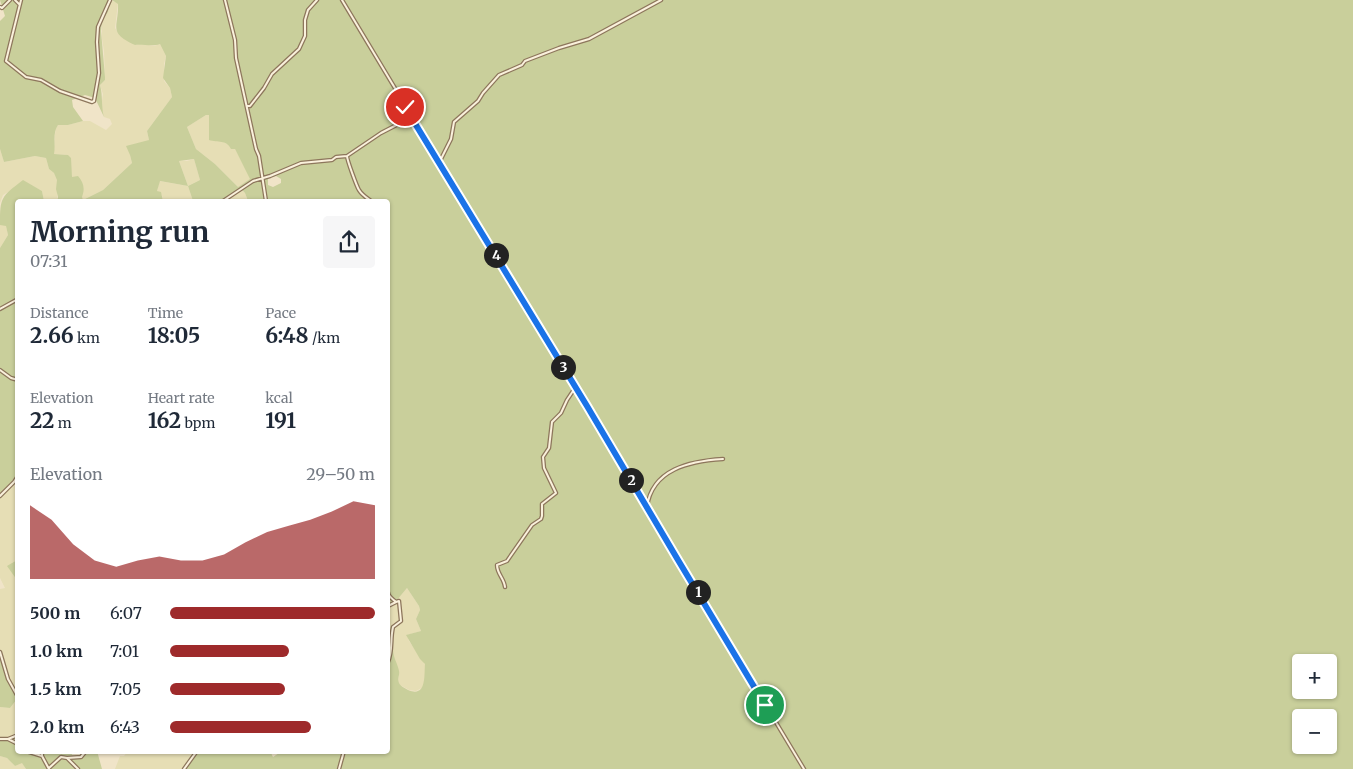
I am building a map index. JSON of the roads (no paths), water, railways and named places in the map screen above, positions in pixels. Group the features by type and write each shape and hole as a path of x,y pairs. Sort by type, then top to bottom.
{"street":[{"path":"0,8 10,0"},
{"path":"15,0 19,4"},
{"path":"21,0 6,62 26,77 40,80 60,91 92,102 97,91 99,74 98,27 110,0"},
{"path":"225,0 236,40 236,58 263,178 266,199"},
{"path":"247,106 250,106 260,95 272,74 299,49 305,36 305,20 308,10 317,0"},
{"path":"342,0 804,769"},
{"path":"439,161 451,139 454,122 478,101 499,75 522,65 525,61 558,48 589,39 661,0"},
{"path":"226,199 243,186 301,163 332,160 336,157 347,156 381,133 412,117"},
{"path":"347,156 359,191 369,199"},
{"path":"0,309 15,301"},
{"path":"0,370 15,378"},
{"path":"505,587 504,580 498,574 497,565 507,562 532,525 541,519 542,504 556,493 544,468 543,457 549,448 552,422 560,413 575,388"},
{"path":"647,507 652,489 675,468 701,460 723,459"},
{"path":"0,496 15,480"},
{"path":"390,597 396,602 399,601 401,621 393,627 391,635 392,653 390,658"},
{"path":"390,605 396,602"},
{"path":"0,652 8,679 15,692"},
{"path":"0,739 15,737"},
{"path":"8,738 15,742"},
{"path":"36,754 42,756 49,769 61,757 81,757 84,754"},
{"path":"184,769 195,754"},
{"path":"339,769 343,754"},
{"path":"67,758 78,769"}]}
